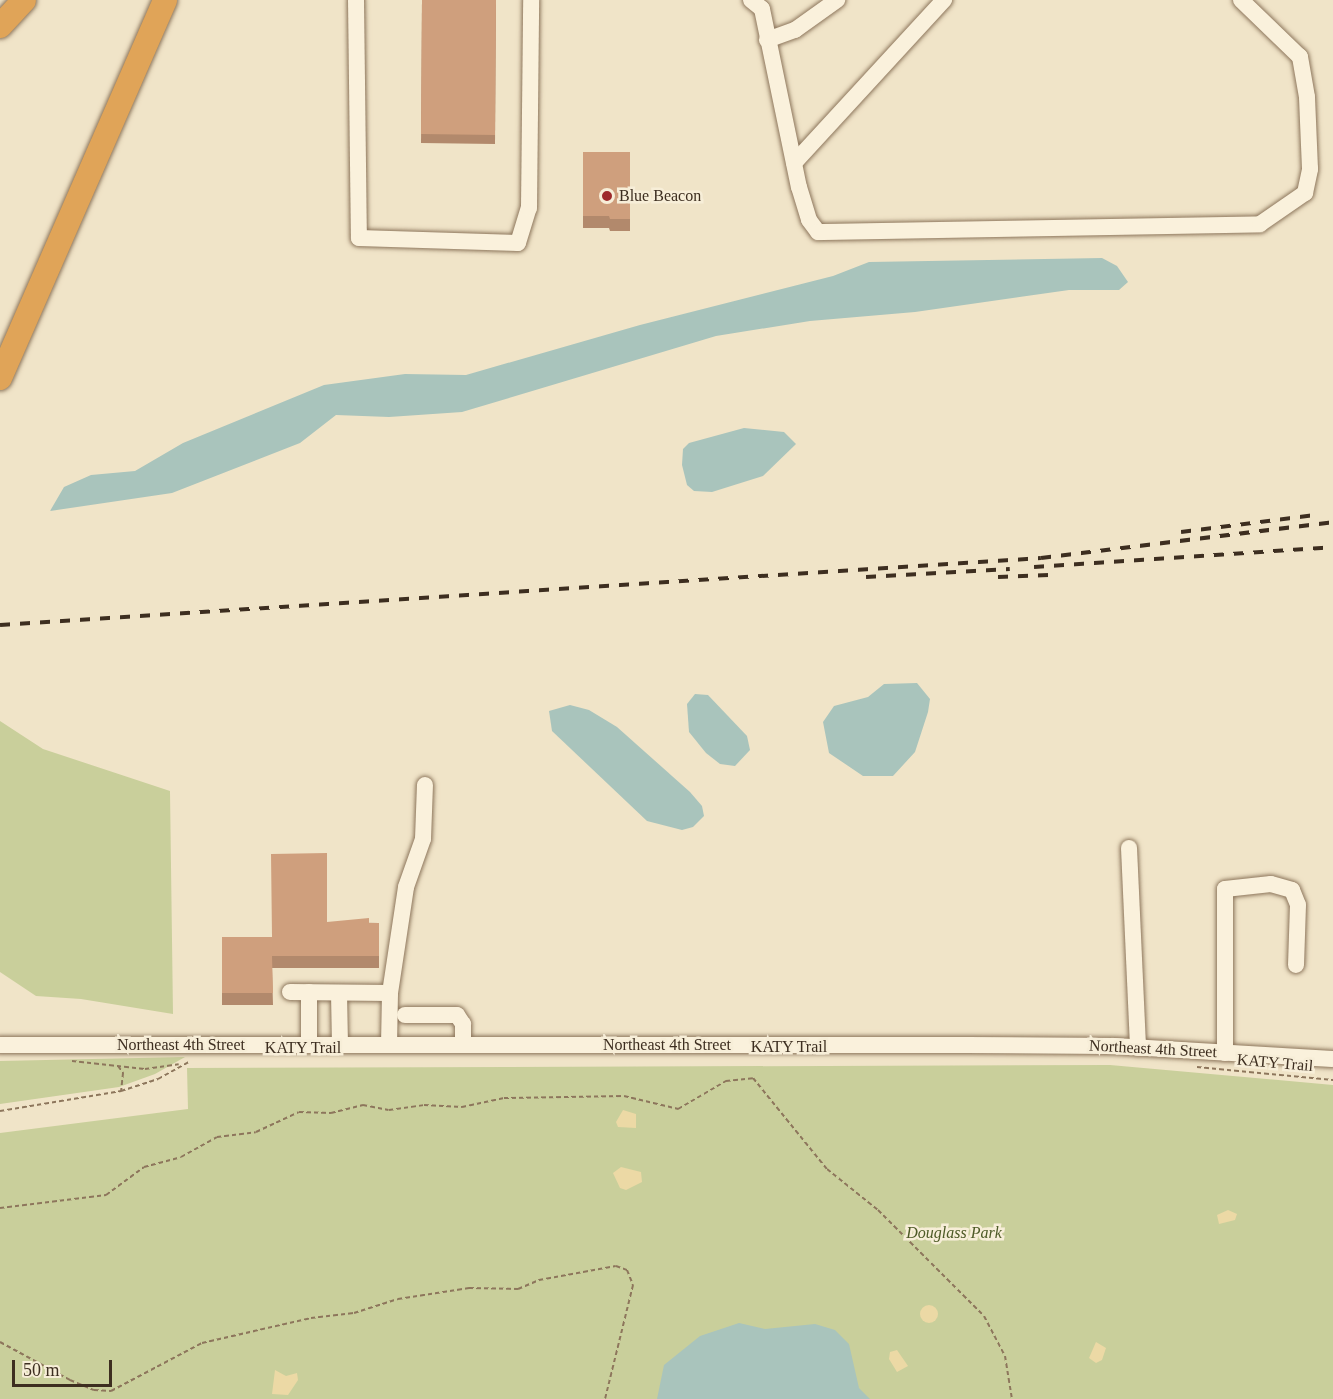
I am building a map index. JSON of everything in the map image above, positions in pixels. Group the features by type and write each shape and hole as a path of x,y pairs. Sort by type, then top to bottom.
{"highway":[{"path":"0,26 24,0"},
{"path":"0,378 165,0"}],"street":[{"path":"356,0 359,238 518,243 529,208 531,0"},
{"path":"767,40 795,30 837,0"},
{"path":"794,163 944,0"},
{"path":"761,3 794,163 809,220 818,232 1260,224 1305,193 1310,169 1307,98 1300,57 1241,0"},
{"path":"390,1045 390,993 406,887 423,839 425,785"},
{"path":"1129,848 1138,1048"},
{"path":"1225,1053 1225,889 1271,884 1292,890 1298,905 1296,965"},
{"path":"290,992 390,993"},
{"path":"309,992 309,1046"},
{"path":"339,993 340,1045"},
{"path":"405,1015 457,1015 463,1024 463,1045"},
{"name":"Northeast 4th Street","path":"0,1045 1138,1048 1333,1059"}],"path":[{"path":"63,1060 144,1069 199,1060"},
{"path":"0,1111 121,1091 158,1079 182,1064"},
{"path":"117,1066 123,1073 121,1091"},
{"name":"KATY Trail","path":"1190,1066 1333,1080"},
{"path":"0,1208 106,1195 144,1167 181,1157 218,1137 256,1132 298,1112 330,1113 363,1105 400,1111 424,1105 462,1107 504,1098 624,1096 678,1109 726,1081 753,1078 827,1169 887,1218 984,1316 1005,1356 1012,1399"},
{"path":"0,1342 70,1380 111,1391 202,1343 311,1318 354,1313 398,1299 469,1288 518,1289 539,1280 616,1266 627,1270 633,1285 606,1399"}],"green space":[{"path":"0,721 43,749 170,791 173,1014 81,999 36,996 0,972"},
{"path":"185,1057 155,1074 119,1087 0,1104 0,1061"},
{"name":"Douglass Park","path":"1110,1065 1333,1085 1333,1399 0,1399 0,1133 188,1109 187,1068"}],"sand":[{"path":"623,1110 636,1114 636,1128 618,1127 616,1122"},
{"path":"621,1167 641,1172 642,1182 626,1190 620,1188 613,1173"},
{"path":"1228,1210 1237,1214 1235,1220 1219,1224 1217,1215"},
{"path":"929,1305 935,1308 938,1314 935,1320 929,1323 923,1320 920,1314 923,1308"},
{"path":"1096,1342 1106,1348 1102,1360 1096,1363 1089,1358"},
{"path":"897,1350 908,1366 897,1372 889,1359 890,1352"},
{"path":"275,1370 286,1376 297,1373 298,1380 288,1395 272,1394"}],"water":[{"path":"1102,258 1117,266 1128,282 1119,290 1069,290 915,312 810,321 716,336 462,412 389,417 336,415 300,443 172,493 50,511 64,487 91,475 135,471 183,443 324,385 405,374 466,375 640,325 833,276 869,262"},
{"path":"744,428 784,432 796,444 763,476 712,492 694,491 687,485 682,465 683,449 689,443"},
{"path":"917,683 930,699 928,712 915,752 893,776 863,776 829,753 823,722 834,706 868,697 884,684"},
{"path":"695,694 708,695 747,736 750,750 735,766 720,764 706,753 689,732 687,704"},
{"path":"570,705 589,710 617,727 690,792 702,806 704,816 693,827 682,830 647,821 552,731 549,711"},
{"path":"739,1323 765,1329 815,1324 835,1330 849,1344 859,1388 870,1399 657,1399 664,1365 700,1336"}],"building":[{"path":"422,0 496,0 495,135 421,134"},
{"name":"Blue Beacon","path":"583,152 630,152 630,219 583,216"},
{"path":"327,853 327,922 369,918 369,923 379,923 379,956 272,956 273,993 222,993 222,937 272,937 271,854"}],"railway":[{"path":"1181,532 1315,515"},
{"path":"0,625 1041,558 1333,522"},
{"path":"1034,567 1333,547"},
{"path":"866,577 1010,569"},
{"path":"998,577 1049,575"}],"place":[{"name":"Blue Beacon","path":"607,196"}]}
